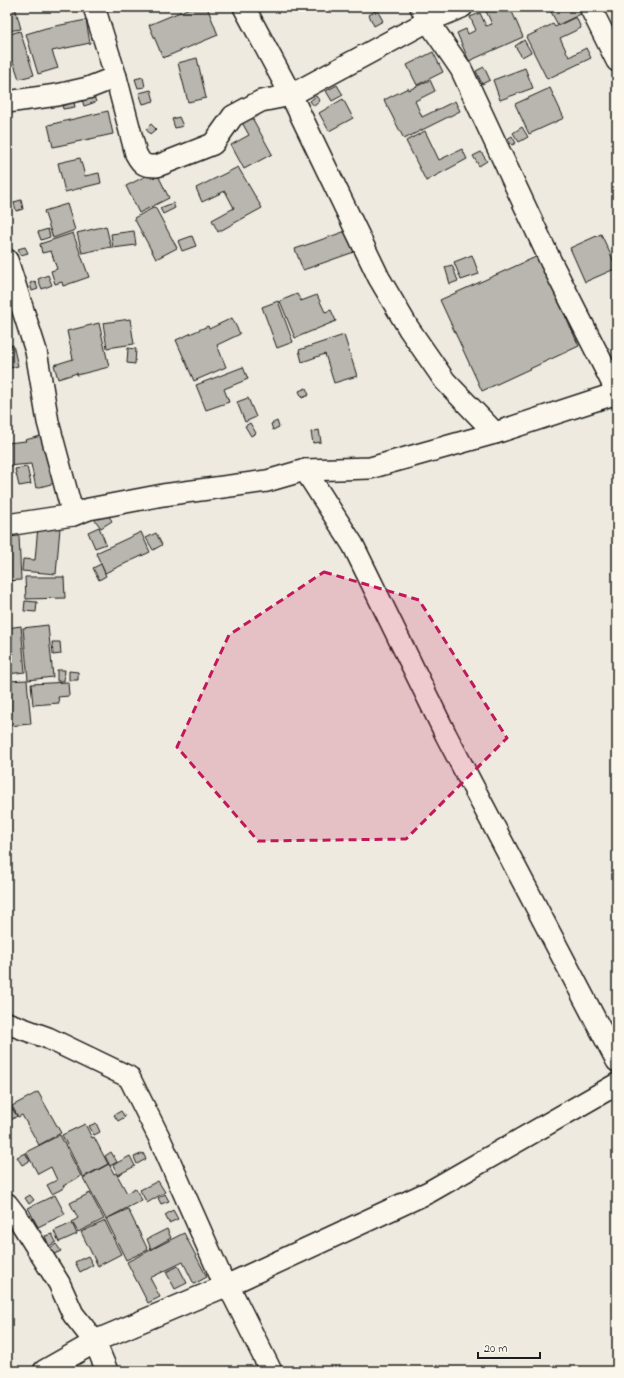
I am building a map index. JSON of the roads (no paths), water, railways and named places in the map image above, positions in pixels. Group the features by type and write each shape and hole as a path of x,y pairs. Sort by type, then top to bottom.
{"street":[{"path":"94,7 116,77 136,154 140,162 147,166 157,166 213,144 233,116 261,101 291,95 424,14 462,7"},
{"path":"244,7 291,95 379,278 409,329 445,381 495,433"},
{"path":"590,7 617,61"},
{"path":"7,525 72,515 89,509 162,495 267,481 305,470 370,468 495,433 617,392 551,262 462,69 424,14"},
{"path":"7,102 57,95 88,88 116,77"},
{"path":"7,260 36,351 48,422 72,515"},
{"path":"305,470 353,545 446,735 617,1061"},
{"path":"7,1022 48,1038 129,1077 159,1137 222,1279 228,1285 271,1371"},
{"path":"44,1371 95,1342 228,1285 428,1192 617,1084"},
{"path":"7,1204 20,1220 60,1283 73,1314 95,1342 107,1371"}]}
